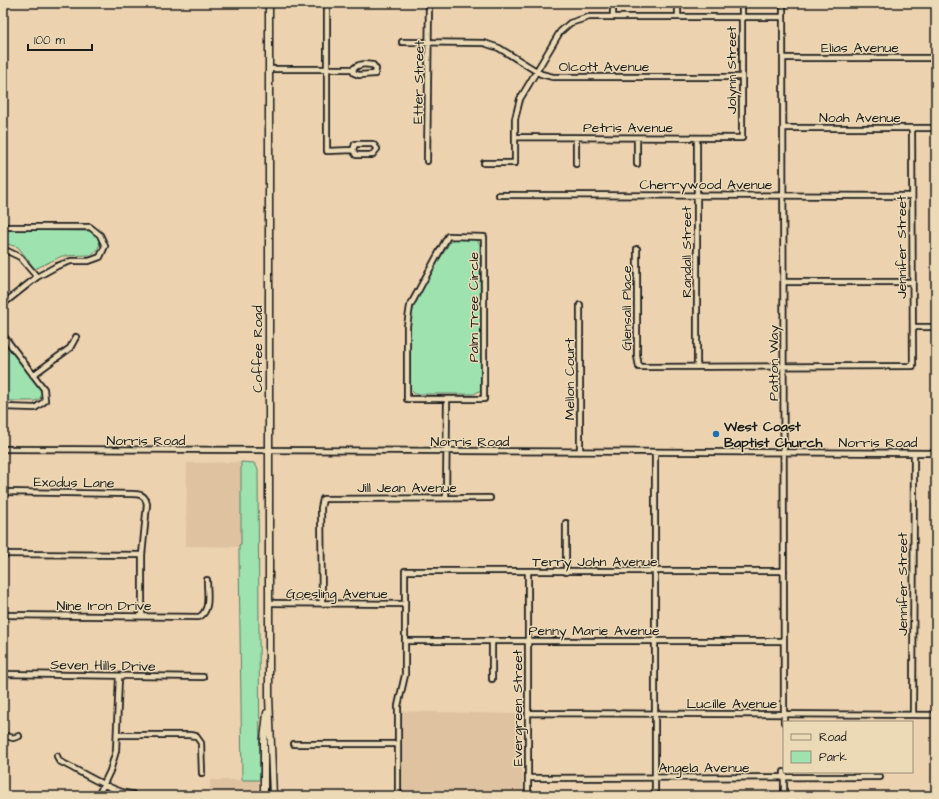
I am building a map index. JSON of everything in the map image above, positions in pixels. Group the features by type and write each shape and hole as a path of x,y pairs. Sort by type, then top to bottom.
{"main road":[{"name":"Coffee Road","path":"269,3 269,696 273,796"},
{"name":"Coffee Road","path":"264,796 264,740 269,696"}],"street":[{"path":"327,3 327,151 353,150"},
{"name":"Etter Street","path":"427,161 429,3"},
{"path":"614,3 614,16"},
{"path":"678,3 678,17"},
{"name":"Jolynn Street","path":"742,3 742,138"},
{"name":"Patton Way","path":"783,3 784,721"},
{"path":"484,163 515,163 515,120 517,105 560,32 570,23 589,17 614,16 783,17"},
{"name":"Olcott Avenue","path":"402,42 477,42 491,45 537,71 553,77 742,77"},
{"name":"Elias Avenue","path":"783,58 936,58"},
{"path":"269,69 353,69 358,65 366,64 373,65 376,69 375,74 367,75 354,73 353,69"},
{"name":"Noah Avenue","path":"784,128 936,128"},
{"name":"Jennifer Street","path":"784,366 913,366 912,128"},
{"name":"Petris Avenue","path":"515,138 742,138"},
{"path":"576,138 576,164"},
{"path":"637,138 637,164"},
{"name":"Randall Street","path":"697,138 698,366"},
{"path":"355,144 373,144 376,149 372,156 362,157 356,155 353,150 355,144"},
{"name":"Cherrywood Avenue","path":"499,195 912,196"},
{"path":"3,227 90,227 100,235 104,246 100,257 89,261 71,261 37,277 3,304"},
{"name":"Palm Tree Circle","path":"448,236 484,237 484,399 447,399 407,399 408,316 415,296 448,236"},
{"path":"3,249 20,257 37,277"},
{"name":"Glensall Place","path":"637,250 637,356 639,367 698,366"},
{"path":"784,282 912,282"},
{"name":"Mellon Court","path":"580,305 580,452"},
{"path":"912,327 936,327"},
{"path":"3,335 44,389 45,401 35,408 3,407"},
{"path":"34,375 70,348 76,337"},
{"path":"698,366 784,366"},
{"path":"446,498 447,399"},
{"name":"Norris Road","path":"3,449 269,452 936,453"},
{"path":"655,453 655,796"},
{"name":"Jennifer Street","path":"913,715 914,453"},
{"name":"Exodus Lane","path":"3,492 101,492 141,494 147,504 142,555"},
{"name":"Jill Jean Avenue","path":"322,604 321,508 323,499 490,498"},
{"path":"566,523 566,572"},
{"path":"3,554 142,555 142,616"},
{"name":"Terry John Avenue","path":"405,604 405,571 784,572"},
{"name":"Evergreen Street","path":"528,572 528,796"},
{"name":"Nine Iron Drive","path":"3,615 199,617 204,615 207,610 207,580"},
{"name":"Goesling Avenue","path":"269,603 405,604"},
{"path":"398,796 398,706 404,682 405,604"},
{"name":"Penny Marie Avenue","path":"405,641 784,641"},
{"path":"492,641 492,679"},
{"name":"Seven Hills Drive","path":"3,674 119,677 203,677"},
{"path":"98,796 114,761 118,735 119,677"},
{"name":"Lucille Avenue","path":"528,714 936,715"},
{"path":"3,735 13,738 19,736"},
{"path":"118,735 196,736 201,743 202,773"},
{"path":"294,744 398,744"},
{"path":"57,756 59,761 104,784 125,794 132,794"},
{"path":"784,775 784,796"},
{"name":"Angela Avenue","path":"528,778 655,778 784,775 880,777"}],"shaded area":[{"path":"241,462 242,547 186,546 187,463"},
{"path":"397,711 518,714 524,796 397,796"},
{"path":"210,780 258,780 258,796 210,796"}],"green space":[{"path":"3,230 90,231 98,235 100,244 96,252 91,255 62,256 35,269 18,247 3,243"},
{"path":"454,239 477,239 480,245 481,390 474,394 415,394 410,389 409,336 411,316 417,298 425,282 450,242"},
{"path":"3,341 42,391 41,398 35,401 3,401"},
{"path":"241,462 254,463 258,469 260,780 242,780 239,554 239,545 241,544"}],"place":[{"name":"West Coast Baptist Church","path":"716,434"}]}
